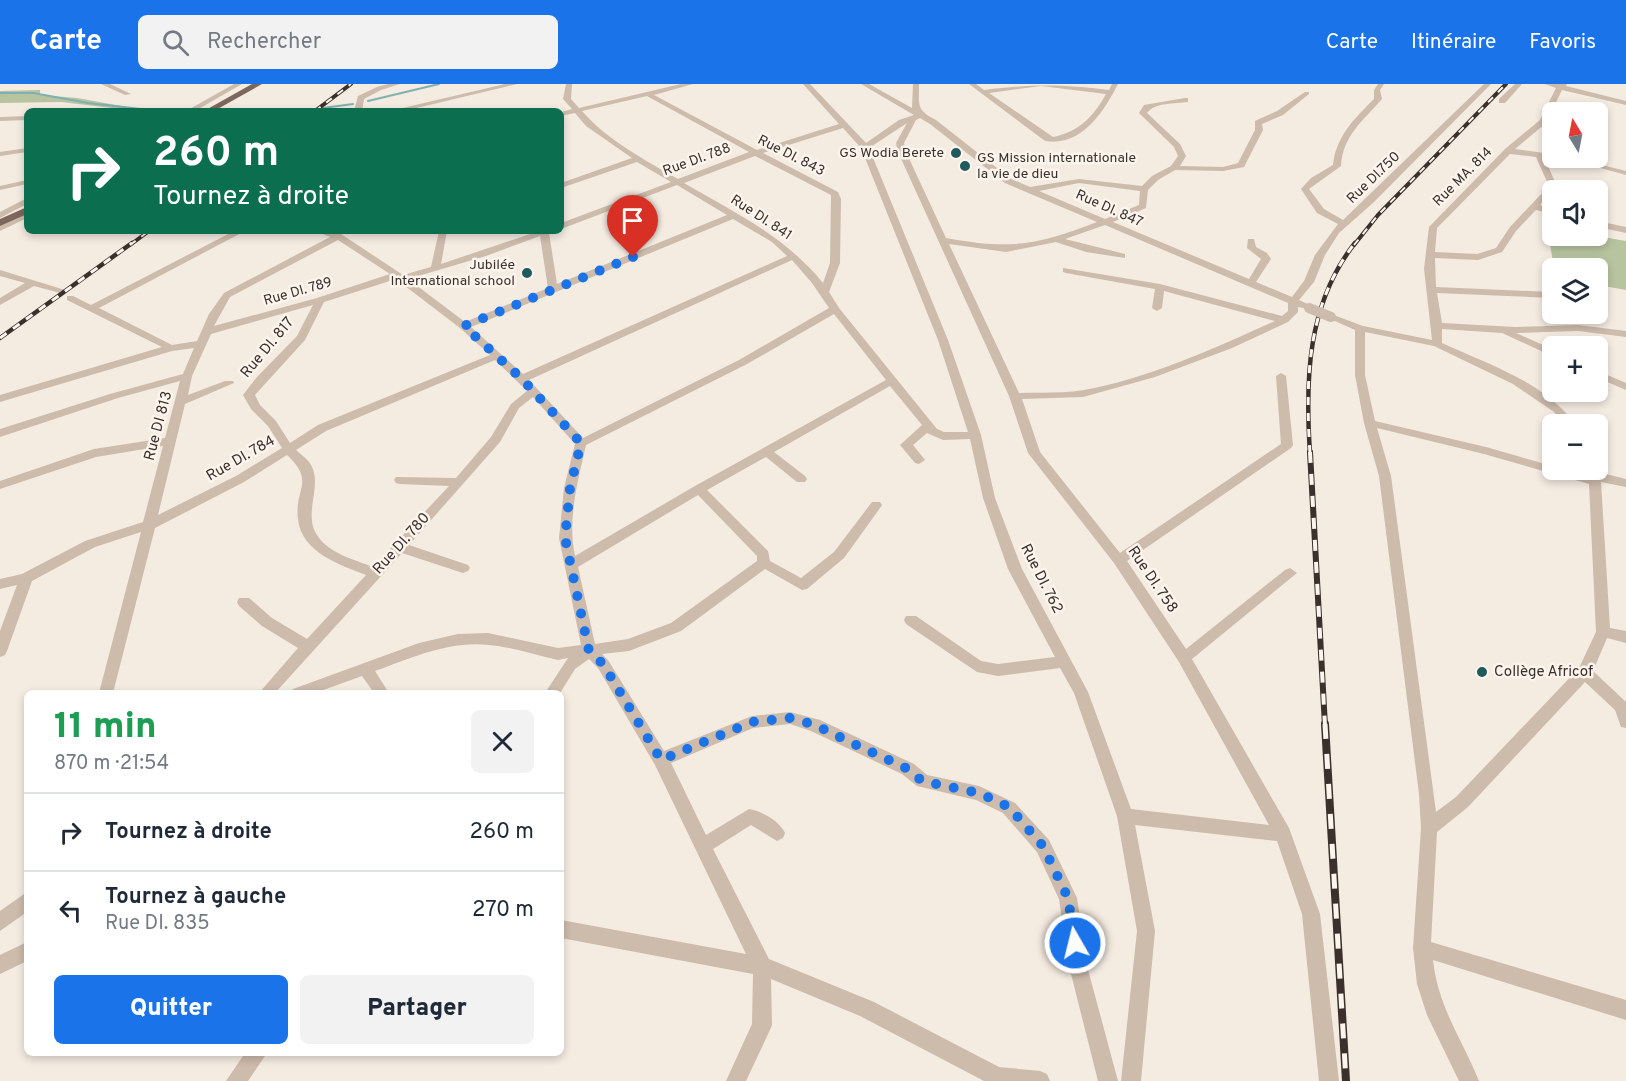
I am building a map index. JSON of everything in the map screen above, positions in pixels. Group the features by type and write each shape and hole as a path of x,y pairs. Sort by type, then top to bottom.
{"main road":[{"path":"203,108 247,84"},
{"path":"216,108 260,84"},
{"path":"0,216 24,204"},
{"path":"0,226 24,214"}],"street":[{"path":"104,84 127,94"},
{"path":"195,108 239,84"},
{"path":"356,108 361,98 368,93 397,84"},
{"path":"413,108 450,102 514,84"},
{"path":"569,84 567,99 575,110"},
{"path":"564,113 690,84"},
{"name":"Rue DI. 762","path":"806,84 865,147 943,340 975,435 989,498 1015,569 1081,692 1125,816 1146,931 1131,1081"},
{"name":"Rue DI. 847","path":"864,84 916,117 933,122 1008,181 1029,191 1052,198 1104,223 1360,328 1437,344 1517,382 1561,414"},
{"path":"865,147 902,122 916,117 916,84"},
{"path":"972,84 983,92 1048,139 1060,140 1094,120 1113,88 1041,84 983,92"},
{"path":"1344,224 1329,219 1313,206 1305,189 1314,180 1337,166 1339,147 1352,127 1378,99 1377,90 1382,84"},
{"name":"Rue DI.750","path":"1284,320 1293,312 1293,302 1309,282 1336,231 1488,84"},
{"path":"1502,101 1520,84"},
{"path":"1548,84 1611,99 1626,105"},
{"name":"Rue MA. 814","path":"1437,344 1437,326 1429,269 1433,227 1508,151 1543,121 1562,86"},
{"path":"1174,168 1223,169 1241,165 1259,130 1258,123 1280,113 1307,93"},
{"name":"Rue DI. 843","path":"648,94 698,124 835,194 837,199 835,263 825,290"},
{"path":"1029,191 1079,181 1144,189 1155,178 1174,168 1182,156 1177,146 1143,113 1147,107 1185,100"},
{"name":"Rue DI. 841","path":"575,110 589,124 638,159 775,240 794,256 825,290 835,309 928,426"},
{"name":"Rue DI. 758","path":"916,117 900,143 902,152 1015,396 1034,453 1119,560 1184,658 1283,834 1311,914 1329,1081"},
{"path":"0,119 24,118"},
{"name":"Rue DI. 788","path":"564,225 755,153 843,125"},
{"path":"0,154 24,150"},
{"path":"1508,151 1542,155"},
{"path":"1431,255 1478,257 1499,250 1513,229 1550,190 1552,184 1539,155"},
{"path":"564,185 638,159"},
{"path":"1608,168 1626,172"},
{"path":"0,188 24,183"},
{"path":"12,186 19,193 24,194"},
{"path":"942,240 983,248 1008,249 1054,239 1104,223 1143,206 1144,189"},
{"path":"1534,206 1542,209"},
{"path":"464,326 734,215"},
{"path":"1608,226 1626,230"},
{"path":"90,309 235,234"},
{"name":"Rue DI 813","path":"107,690 187,376 214,314 227,295 336,234"},
{"path":"339,234 464,326 522,379 581,443"},
{"path":"435,268 442,234"},
{"path":"400,277 435,268 536,234"},
{"path":"545,234 553,291"},
{"path":"1054,239 1086,249 1122,256"},
{"path":"1249,283 1255,279 1266,259 1252,248 1251,241"},
{"path":"522,379 794,256"},
{"path":"1066,270 1160,287 1284,320"},
{"path":"0,273 60,290"},
{"name":"Rue DI. 789","path":"206,332 400,277"},
{"path":"0,302 34,282"},
{"path":"1157,308 1160,287"},
{"path":"1433,290 1542,295"},
{"path":"70,298 171,348"},
{"name":"Rue DI. 817","path":"320,300 302,336 289,352 260,378 249,394 255,407 272,424 289,450 305,465 309,477 304,519 312,539 336,558 375,573"},
{"path":"736,1081 762,1025 762,966 661,760 603,664 589,651 565,538 570,488 581,443 744,362 835,309"},
{"path":"1015,396 1083,394 1151,375 1228,346 1284,320"},
{"path":"1437,326 1551,331 1562,328 1626,334"},
{"path":"1360,328 1359,375 1385,476 1427,794 1429,828 1422,948 1426,984 1434,1008 1469,1081"},
{"path":"1502,330 1542,348"},
{"path":"0,399 171,348 199,344"},
{"name":"Rue DI. 784","path":"0,584 26,578 90,544 149,525 231,484 322,428 496,356"},
{"path":"0,433 114,396 187,376"},
{"path":"1119,560 1287,445 1281,376"},
{"path":"1608,379 1626,387"},
{"path":"570,565 891,381"},
{"path":"180,402 229,383"},
{"name":"Rue DI. 780","path":"269,690 459,482 496,439 515,405 533,391"},
{"path":"1370,423 1542,464"},
{"path":"919,460 906,445 928,426 933,432 944,436 975,435"},
{"path":"0,485 94,453 170,441"},
{"path":"766,451 801,479"},
{"path":"1608,479 1626,483"},
{"path":"400,480 459,482"},
{"path":"1429,828 1462,802 1585,672 1603,632 1596,480"},
{"path":"699,489 763,554 764,563"},
{"path":"764,563 802,585 839,555 876,504"},
{"path":"399,547 464,568"},
{"path":"306,690 424,647 458,640 488,639 558,654 629,645 676,627 764,563"},
{"path":"1184,658 1290,573"},
{"path":"0,651 26,578"},
{"path":"244,602 267,622 308,647"},
{"path":"911,620 977,666 998,670 1066,661"},
{"path":"1603,632 1626,637"},
{"path":"554,690 570,665 589,651"},
{"path":"365,668 380,690"},
{"path":"1585,672 1622,707 1626,722"},
{"path":"661,760 752,722 790,718 826,730 908,769 922,781 979,793 1009,807 1043,846 1068,898 1078,966 1108,1081"},
{"path":"1125,816 1283,834"},
{"path":"703,846 749,818 754,818 777,833"},
{"path":"0,922 24,903"},
{"path":"564,930 762,966 867,1010 996,1077 1040,1081"},
{"path":"1422,948 1626,1010"},
{"path":"0,966 24,953"},
{"path":"236,1081 255,1056"}],"green space":[{"path":"40,90 40,95 77,98 128,108 61,102 0,103 0,91"},
{"path":"1608,238 1626,241 1626,290 1608,287 1608,258 1552,258 1550,246 1608,246"}],"waterway":[{"path":"368,101 439,84"},
{"path":"0,93 33,93 132,108"},
{"path":"323,108 353,104"}],"railway":[{"path":"319,108 351,84"},
{"path":"1354,245 1378,215 1506,84"},
{"path":"130,245 145,234"},
{"path":"0,338 132,243"},
{"path":"1310,453 1309,371 1318,317 1327,291 1355,243"},
{"path":"1310,452 1325,726"},
{"path":"1325,724 1346,1081"}],"place":[{"name":"GS Wodia Berete","path":"956,153"},
{"name":"GS Mission internationale la vie de dieu","path":"965,166"},
{"name":"Jubilée International school","path":"527,273"},
{"name":"Collège Africof","path":"1482,672"}],"route":[{"path":"633,257 464,326 522,379 581,443 570,488 565,538 589,651 603,664 661,760 752,722 790,718 815,725 908,769 922,781 979,793 1009,807 1043,846 1068,898 1075,943"}]}
